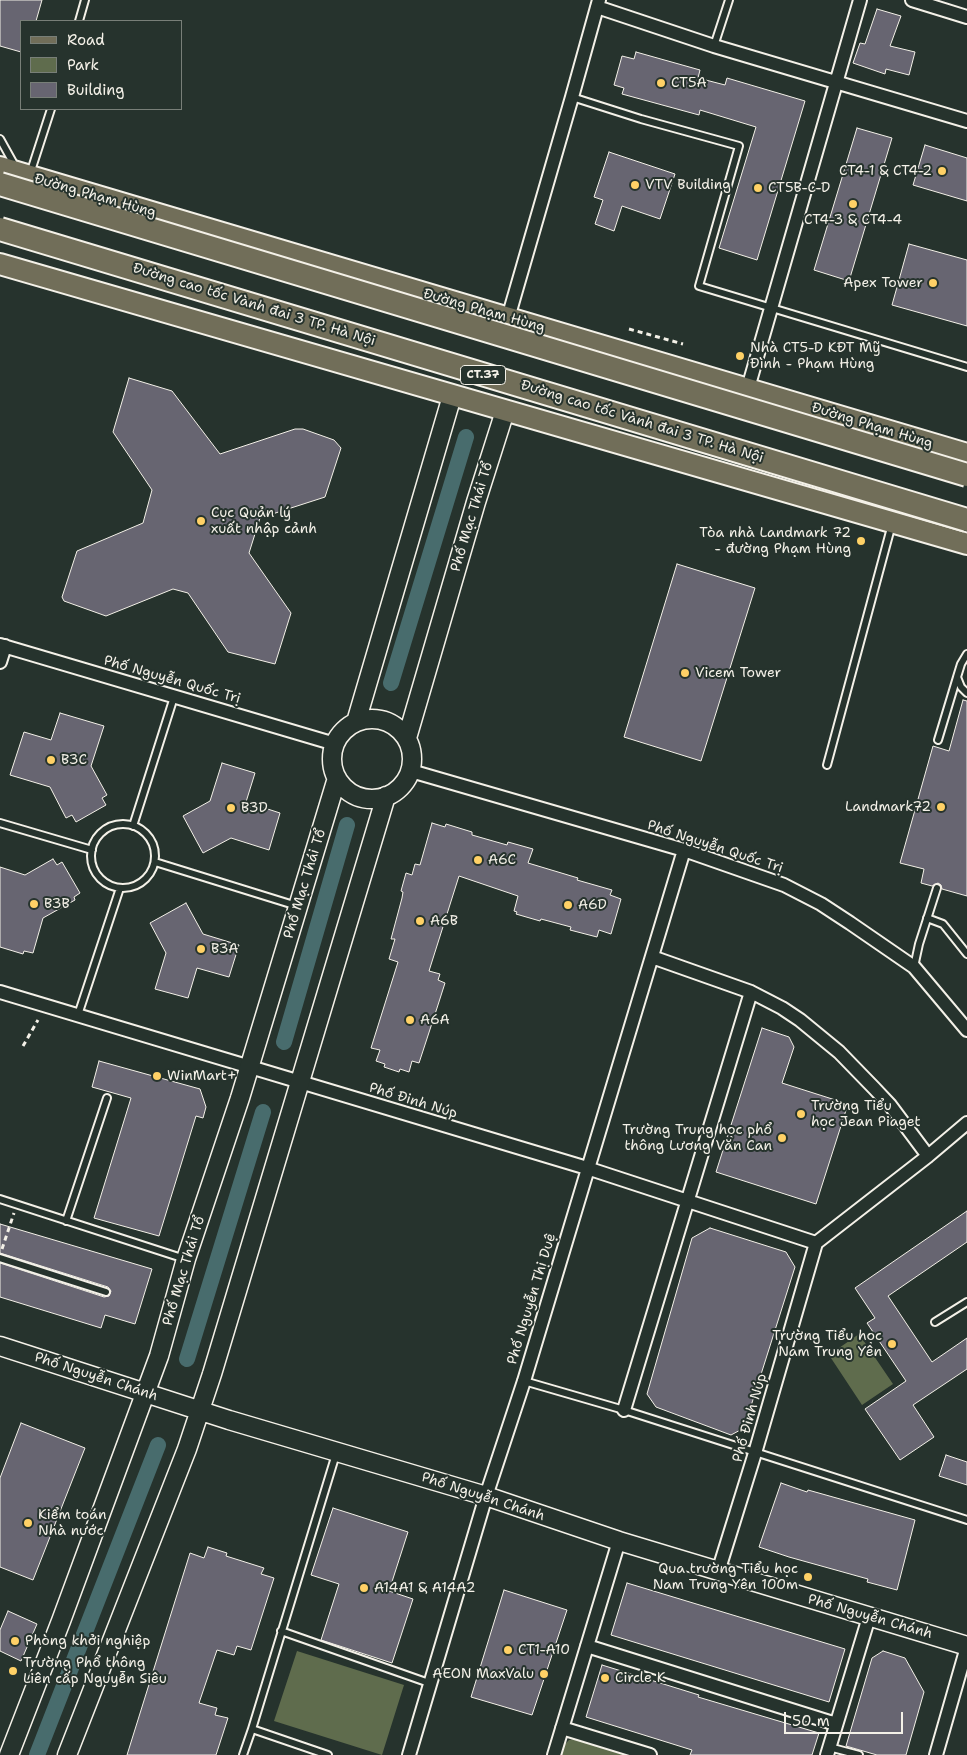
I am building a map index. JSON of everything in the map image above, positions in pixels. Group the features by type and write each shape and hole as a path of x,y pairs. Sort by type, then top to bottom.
{"highway":[{"path":"0,184 967,475"},
{"name":"Đường cao tốc Vành đai 3 TP. Hà Nội","path":"0,229 967,520"}],"main road":[{"name":"Đường Phạm Hùng","path":"0,167 967,454"},
{"path":"0,264 967,544"}],"street":[{"path":"748,388 860,0"},
{"path":"912,0 967,17"},
{"path":"508,318 598,3 714,46 967,121"},
{"path":"356,722 452,396"},
{"name":"Phố Mạc Thái Tổ","path":"407,738 476,502 505,411"},
{"path":"0,662 3,646"},
{"name":"Phố Nguyễn Quốc Trị","path":"3,646 334,744"},
{"path":"370,718 384,720 398,727 407,738 412,749 411,771 404,783 394,793 370,799 359,797 348,792 337,778 332,761 334,744 341,733 356,722 370,718"},
{"name":"Phố Nguyễn Quốc Trị","path":"411,771 684,850 784,885 843,918 914,967 967,1030"},
{"name":"Phố Mạc Thái Tổ","path":"9,1755 61,1621 159,1356 186,1259 249,1068 337,778"},
{"path":"67,1755 187,1449 212,1374 386,796"},
{"name":"Phố Nguyễn Thị Duệ","path":"408,1755 486,1496 524,1381 684,850"},
{"path":"652,957 751,992 800,1020 849,1061 890,1105 928,1156"},
{"name":"Phố Đinh Núp","path":"0,992 587,1168 816,1243 718,1572"},
{"path":"624,1410 751,992"},
{"path":"816,1243 928,1156 967,1123"},
{"name":"Phố Nguyễn Chánh","path":"0,1346 336,1452 486,1496 618,1541 967,1646"},
{"path":"554,1755 618,1541"},
{"path":"828,1751 869,1617"},
{"path":"587,1646 836,1724"},
{"path":"936,1755 967,1646"},
{"path":"562,1728 650,1755"}],"lane":[{"path":"79,20 85,0"},
{"path":"714,46 729,0"},
{"path":"572,97 739,146 699,286 967,367"},
{"path":"24,175 51,110"},
{"path":"0,139 24,175"},
{"path":"828,765 892,522"},
{"path":"938,740 961,664 967,654"},
{"path":"958,677 961,686 967,692"},
{"path":"133,826 174,697"},
{"path":"0,823 92,850"},
{"path":"118,825 133,826 147,835 152,843 155,852 154,862 150,873 143,882 132,887 120,888 108,884 98,875 92,863 92,850 99,836 104,831 118,825"},
{"path":"154,862 298,906"},
{"path":"78,1016 120,888"},
{"path":"914,967 936,888"},
{"path":"927,918 943,924 967,954"},
{"path":"66,1221 107,1098"},
{"path":"0,1199 186,1259"},
{"path":"0,1256 106,1292"},
{"path":"935,1322 967,1302"},
{"path":"524,1381 624,1410 967,1520"},
{"path":"244,1755 336,1452"},
{"path":"281,1631 429,1683"},
{"path":"252,1729 328,1755"},
{"path":"828,1751 859,1755"}],"path":[{"path":"629,329 683,344"},
{"path":"22,1046 38,1020"},
{"path":"0,1256 15,1210"}],"green space":[{"path":"859,1334 893,1384 862,1405 829,1355"},
{"path":"297,1651 404,1685 382,1755 274,1721"},
{"path":"574,1739 630,1755 561,1755 564,1745 569,1740"}],"building":[{"path":"0,0 42,0 36,20 20,20 20,52 0,46"},
{"path":"877,9 901,16 890,46 915,52 909,75 886,69 885,74 853,63 860,43 865,44"},
{"name":"CT5B-C-D","path":"636,52 700,70 698,78 725,85 727,78 805,101 757,260 719,248 756,127 700,110 699,115 622,94 624,88 614,85 622,56 634,59"},
{"name":"CT4-3 & CT4-4","path":"857,128 892,138 849,281 814,270"},
{"name":"CT4-1 & CT4-2","path":"925,145 967,158 967,201 913,185"},
{"name":"VTV Building","path":"609,152 675,174 660,219 622,206 614,231 595,224 603,200 594,197"},
{"name":"Apex Tower","path":"909,244 967,260 967,326 892,305"},
{"name":"Cục Quản lý xuất nhập cảnh","path":"129,378 172,391 220,454 295,429 303,429 334,440 341,448 325,497 260,518 249,553 291,613 275,664 228,652 188,593 173,589 106,616 64,601 62,597 77,551 143,523 152,490 113,432"},
{"name":"Vicem Tower","path":"677,564 755,588 701,761 624,737"},
{"name":"Landmark72","path":"963,700 967,701 967,896 942,889 938,883 932,886 921,883 924,869 900,863 933,746 949,751"},
{"name":"B3C","path":"60,713 104,726 91,766 107,795 102,798 106,805 76,822 72,815 66,818 50,787 10,775 24,732 51,740"},
{"name":"B3D","path":"222,763 255,773 246,802 280,813 269,850 231,838 203,853 183,816 210,801"},
{"path":"432,823 445,827 446,824 472,832 472,835 507,845 508,842 533,849 528,863 612,890 610,895 621,899 611,934 599,930 597,937 570,930 571,927 516,914 517,912 514,911 518,896 459,876 429,971 440,974 438,980 445,983 419,1063 412,1061 409,1072 400,1069 399,1072 384,1067 385,1064 376,1061 380,1050 371,1048 398,962 389,959 395,939 391,939 402,898 403,892 401,891 406,873 412,875 415,864 420,865"},
{"name":"B3B","path":"53,859 57,865 62,862 80,893 74,897 75,900 43,918 33,953 24,951 23,954 0,947 0,867 25,875"},
{"name":"B3A","path":"186,903 203,934 239,945 229,977 197,968 188,998 155,989 166,953 150,923"},
{"name":"Trường Trung học phổ thông Lương Văn Can","path":"762,1028 789,1037 794,1047 782,1083 848,1104 816,1204 716,1172"},
{"path":"99,1061 200,1089 206,1107 203,1118 196,1116 159,1236 94,1218 131,1098 92,1087"},
{"path":"967,1211 967,1242 888,1296 932,1362 967,1338 967,1369 913,1405 934,1437 900,1460 865,1409 906,1381 867,1323 875,1318 855,1288"},
{"path":"0,1224 152,1269 135,1324 105,1315 101,1328 0,1297 0,1263 104,1297 109,1296 111,1291 108,1287 0,1253"},
{"path":"710,1228 786,1252 795,1267 744,1428 731,1435 656,1407 647,1394 692,1238"},
{"name":"Kiểm toán Nhà nước","path":"21,1423 85,1448 33,1580 0,1567 0,1478"},
{"path":"946,1455 967,1462 967,1485 939,1476"},
{"path":"781,1483 807,1492 808,1490 915,1520 897,1590 867,1582 868,1579 759,1547"},
{"name":"A14A1 & A14A2","path":"333,1508 408,1532 389,1591 413,1599 392,1663 321,1640 339,1584 311,1575"},
{"path":"208,1547 227,1553 226,1556 264,1568 261,1574 274,1578 251,1650 237,1646 234,1655 217,1650 199,1703 217,1708 215,1715 228,1718 216,1755 127,1755 190,1553 204,1558"},
{"path":"627,1583 845,1649 829,1702 611,1635"},
{"name":"CT1-A10","path":"504,1590 567,1610 532,1715 471,1697"},
{"name":"Phòng khởi nghiệp","path":"8,1611 37,1624 21,1661 0,1651 0,1630"},
{"path":"883,1651 905,1658 924,1692 906,1755 877,1755 846,1746 872,1658"},
{"path":"602,1665 699,1695 698,1697 819,1733 812,1755 690,1755 692,1750 586,1717"}],"waterway":[{"path":"391,683 466,437"},
{"path":"284,1042 347,825"},
{"path":"187,1359 263,1112"},
{"path":"37,1755 158,1445"}],"place":[{"name":"CT5A","path":"661,83"},
{"name":"CT4-1 & CT4-2","path":"942,171"},
{"name":"VTV Building","path":"635,185"},
{"name":"CT5B-C-D","path":"758,188"},
{"name":"CT4-3 & CT4-4","path":"853,204"},
{"name":"Apex Tower","path":"933,283"},
{"name":"Nhà CT5-D KĐT Mỹ Đình - Phạm Hùng","path":"740,356"},
{"name":"Cục Quản lý xuất nhập cảnh","path":"201,521"},
{"name":"Tòa nhà Landmark 72 - đường Phạm Hùng","path":"861,541"},
{"name":"Vicem Tower","path":"685,673"},
{"name":"B3C","path":"51,760"},
{"name":"Landmark72","path":"941,807"},
{"name":"B3D","path":"231,808"},
{"name":"A6C","path":"478,860"},
{"name":"B3B","path":"34,904"},
{"name":"A6D","path":"568,905"},
{"name":"A6B","path":"420,921"},
{"name":"B3A","path":"201,949"},
{"name":"A6A","path":"410,1020"},
{"name":"WinMart+","path":"157,1076"},
{"name":"Trường Tiểu học Jean Piaget","path":"801,1114"},
{"name":"Trường Trung học phổ thông Lương Văn Can","path":"782,1138"},
{"name":"Trường Tiểu học Nam Trung Yên","path":"892,1344"},
{"name":"Kiểm toán Nhà nước","path":"28,1523"},
{"name":"Qua trường Tiểu học Nam Trung Yên 100m","path":"808,1577"},
{"name":"A14A1 & A14A2","path":"364,1588"},
{"name":"Phòng khởi nghiệp","path":"15,1641"},
{"name":"CT1-A10","path":"508,1650"},
{"name":"Trường Phổ thông Liên cấp Nguyễn Siêu","path":"13,1671"},
{"name":"AEON MaxValu","path":"544,1674"},
{"name":"Circle K","path":"605,1678"}]}
